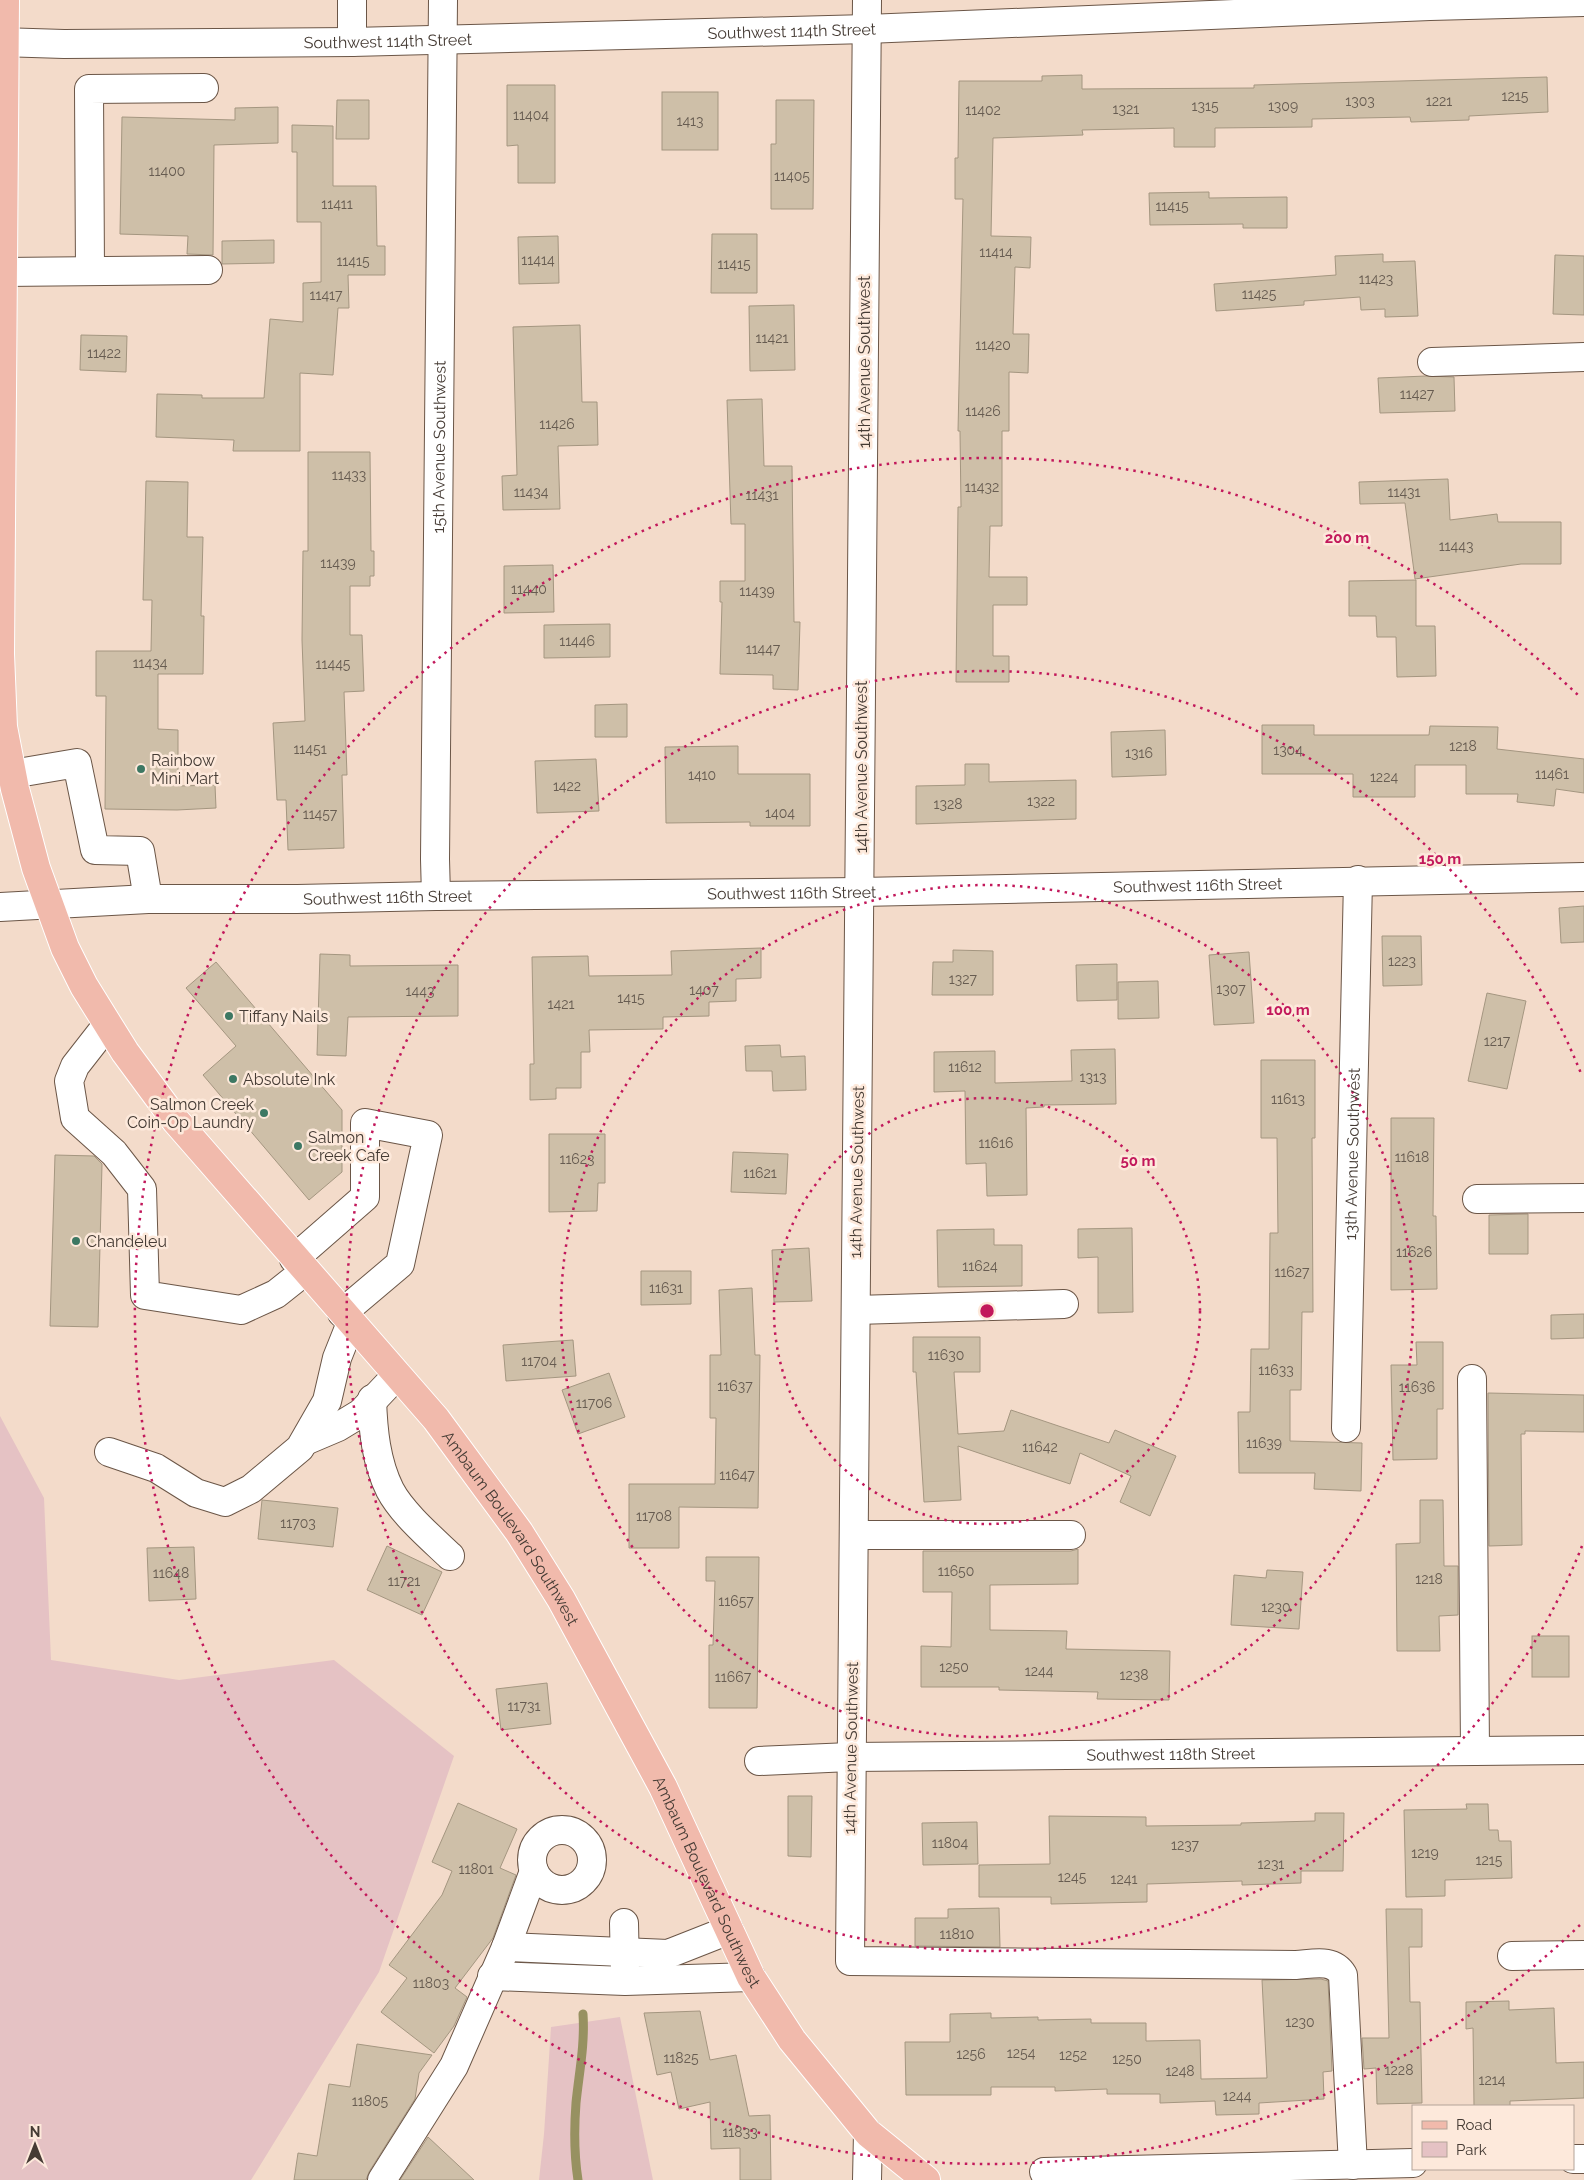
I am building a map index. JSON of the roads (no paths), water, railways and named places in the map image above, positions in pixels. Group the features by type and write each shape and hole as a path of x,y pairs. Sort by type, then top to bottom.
{"main road":[{"name":"Ambaum Boulevard Southwest","path":"5,0 2,42 1,669 3,727 12,774 36,868 72,961 84,986 124,1052 176,1121 436,1419 503,1510 562,1599 663,1787 751,1977 792,2040 868,2133 926,2180"}],"street":[{"path":"352,0 352,42"},
{"name":"15th Avenue Southwest","path":"436,896 444,0"},
{"name":"14th Avenue Southwest","path":"867,0 854,1535 850,1757 850,1961 1296,1965 1329,1963 1339,1967 1343,1975 1353,2165"},
{"name":"Southwest 114th Street","path":"2,42 64,44 352,42 867,29 1430,3 1584,2"},
{"path":"90,271 90,89 204,88"},
{"path":"3,272 208,270"},
{"path":"1432,362 1584,357"},
{"path":"12,774 77,763 95,850 140,850 148,899"},
{"name":"Southwest 116th Street","path":"0,907 50,906 148,899 860,892 1358,880 1584,877"},
{"name":"13th Avenue Southwest","path":"1346,1428 1358,880"},
{"path":"108,1025 75,1066 69,1081 75,1118 114,1153 142,1188 145,1295 242,1310 276,1294 300,1265 366,1197 365,1123 428,1135 400,1264 347,1318 327,1401 300,1448 251,1489 225,1502 196,1493 156,1468 109,1452"},
{"path":"1477,1200 1584,1198"},
{"path":"856,1310 1064,1304"},
{"path":"305,1441 338,1427 361,1413 372,1399 397,1375"},
{"path":"1472,1379 1475,1751"},
{"path":"327,1401 348,1395 372,1399"},
{"path":"372,1399 372,1423 376,1449 390,1490 417,1524 450,1556"},
{"path":"854,1535 1071,1535"},
{"name":"Southwest 118th Street","path":"759,1761 850,1757 1584,1750"},
{"path":"382,2180 454,2066 506,1947 534,1871"},
{"path":"624,1923 625,1981"},
{"path":"506,1947 668,1954 729,1930"},
{"path":"1512,1956 1584,1955"},
{"path":"492,1976 625,1981 751,1977"},
{"path":"867,2180 868,2133"},
{"path":"1044,2172 1412,2163"}],"waterway":[{"path":"578,2180 575,2122 582,2048 583,2014"}],"place":[{"name":"Rainbow Mini Mart","path":"141,769"},
{"name":"Tiffany Nails","path":"229,1016"},
{"name":"Absolute Ink","path":"233,1079"},
{"name":"Salmon Creek Coin-Op Laundry","path":"264,1113"},
{"name":"Salmon Creek Cafe","path":"298,1146"},
{"name":"Chandeleu","path":"76,1241"}]}
